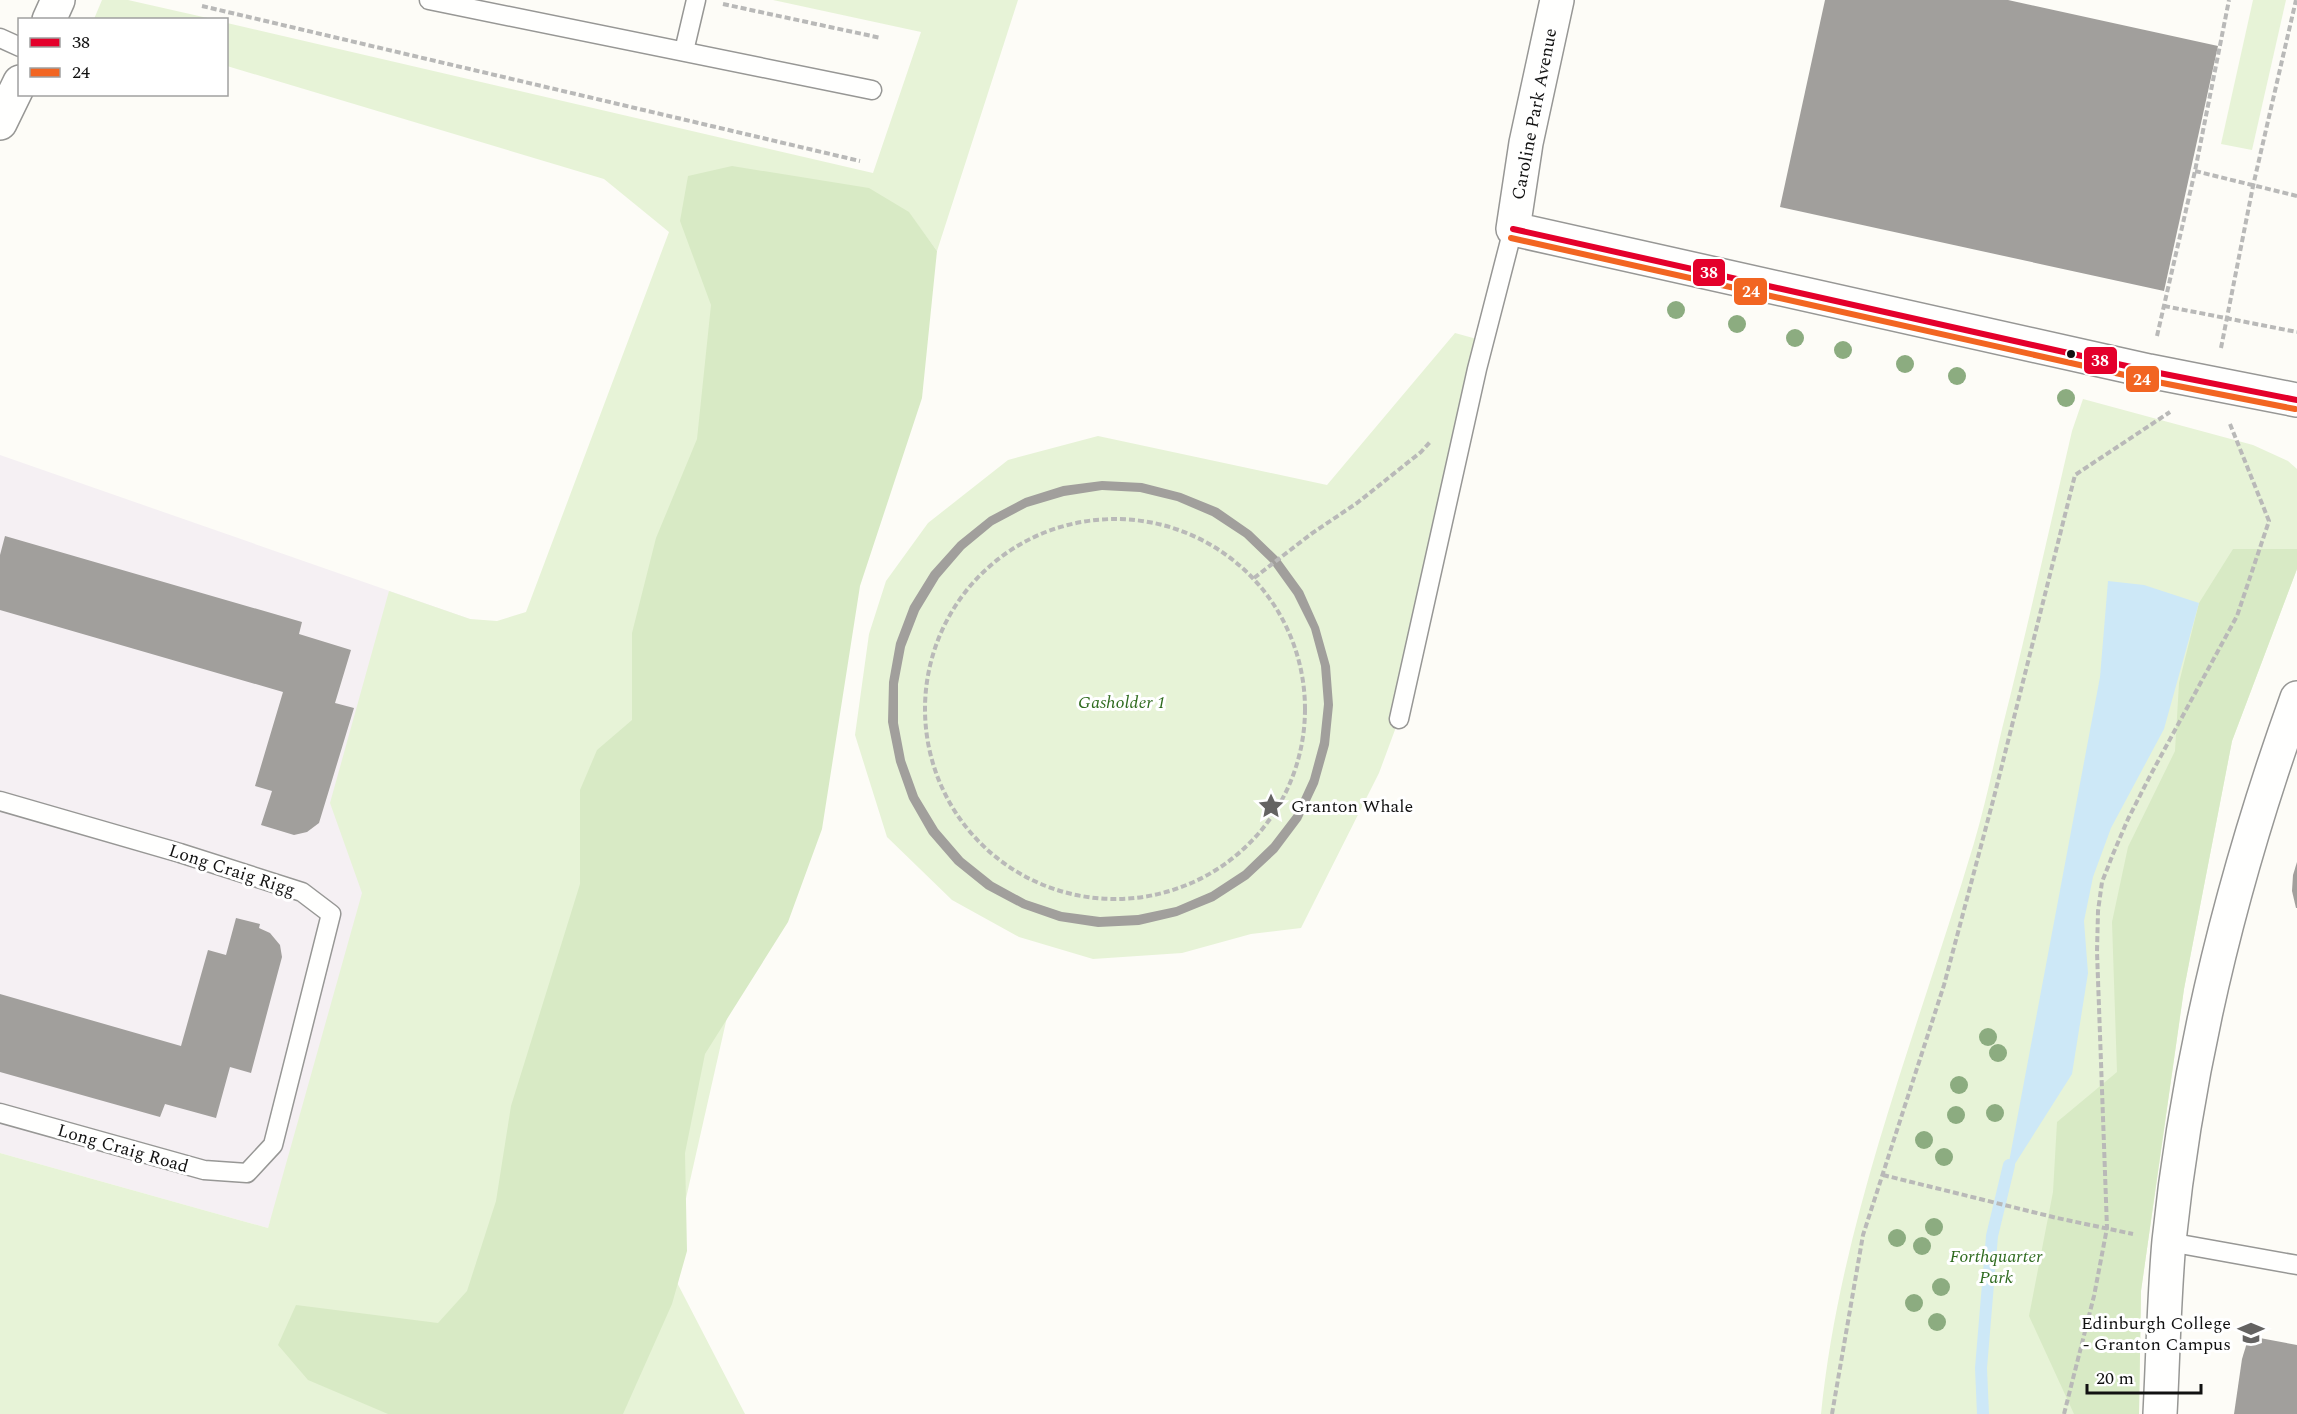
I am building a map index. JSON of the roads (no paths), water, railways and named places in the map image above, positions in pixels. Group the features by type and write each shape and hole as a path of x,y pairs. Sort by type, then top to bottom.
{"street":[{"path":"50,18 58,0"},
{"name":"Caroline Park Avenue","path":"1512,229 1526,143 1557,0"},
{"path":"0,123 18,86"},
{"path":"1512,229 2149,371 2297,400"},
{"path":"2160,1414 2169,1242 2186,1114 2231,908 2260,806 2297,698"}],"lane":[{"path":"429,0 872,90"},
{"path":"684,51 696,0"},
{"path":"0,38 18,46"},
{"path":"1399,719 1477,369 1512,229"},
{"name":"Long Craig Rigg","path":"0,801 180,853 302,892 331,914 273,1145 247,1173"},
{"name":"Long Craig Road","path":"0,1113 204,1170 247,1173"},
{"path":"2169,1242 2297,1265"}],"water":[{"path":"2108,581 2144,585 2199,603 2164,729 2111,828 2093,877 2084,921 2088,973 2072,1074 2006,1178 2100,677"}],"waterway":[{"path":"1983,1414 1981,1368 1992,1236 2009,1165"}],"place":[{"name":"Granton Whale","path":"1271,806"},
{"name":"Edinburgh College - Granton Campus","path":"2251,1333"}],"park label":[{"name":"Gasholder 1","path":"1122,702"},
{"name":"Forthquarter Park","path":"1996,1266"}]}
